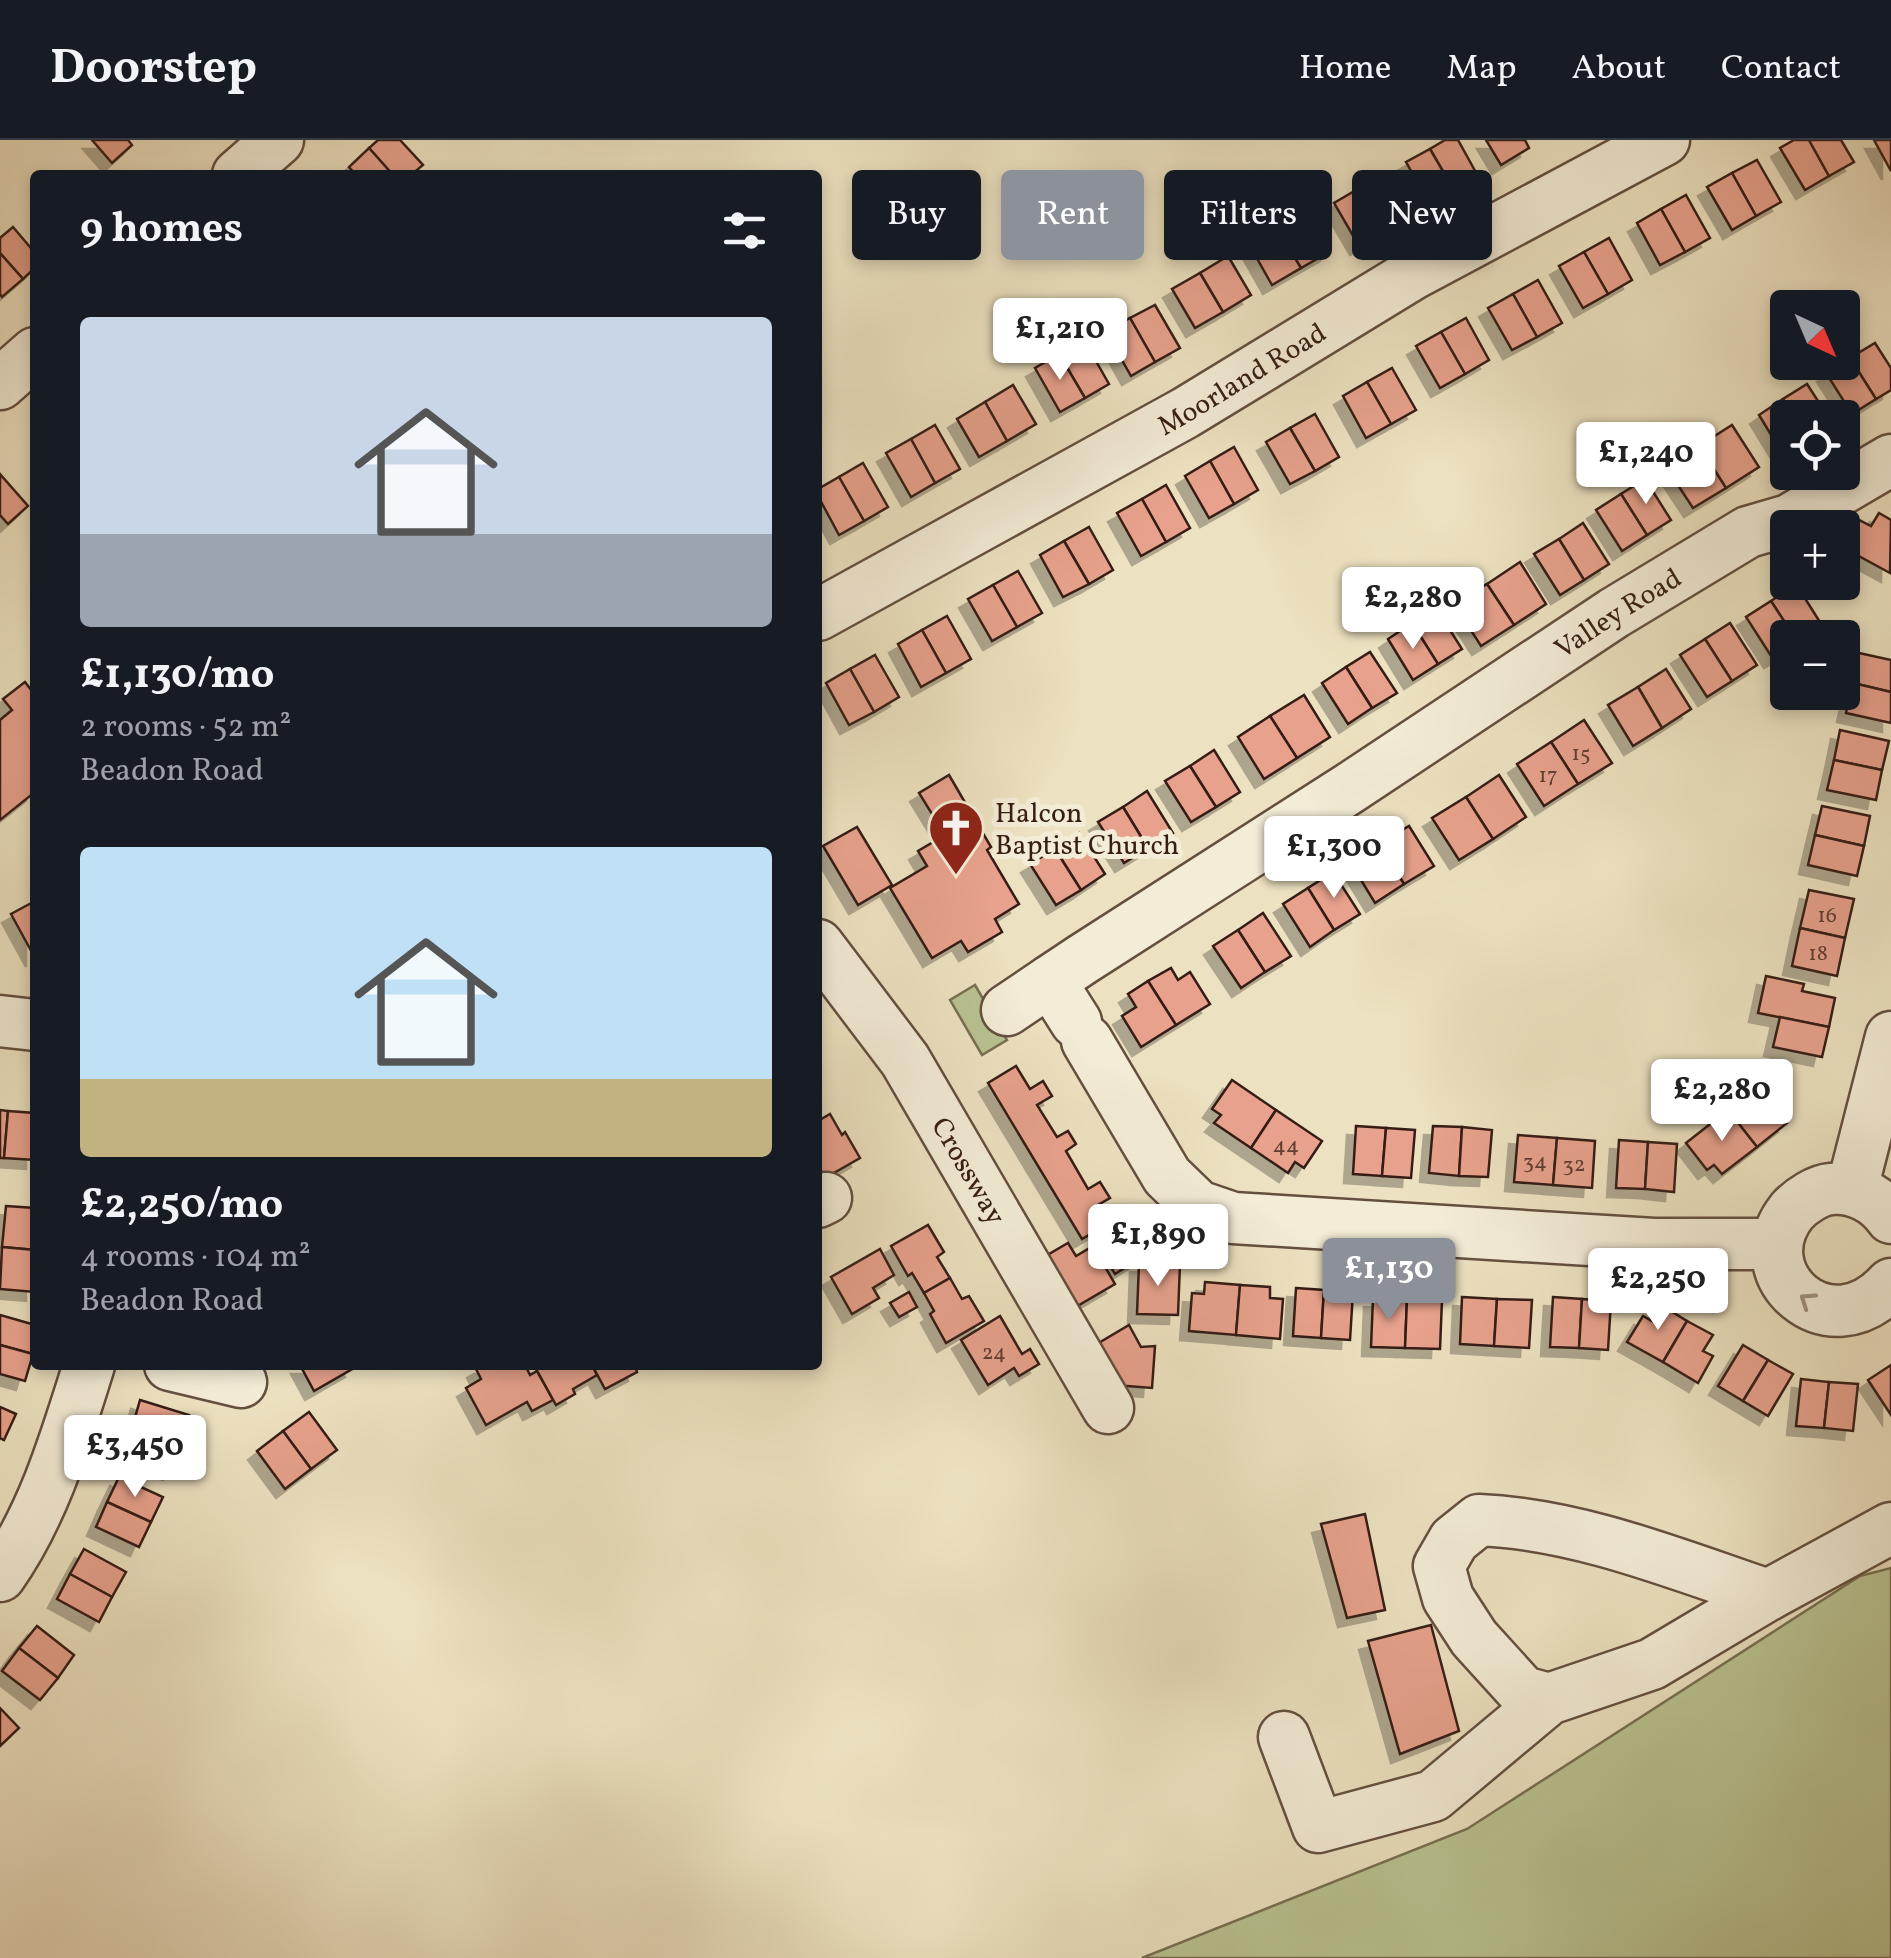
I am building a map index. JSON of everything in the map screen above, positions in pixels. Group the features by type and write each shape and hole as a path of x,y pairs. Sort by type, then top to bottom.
{"street":[{"path":"244,170 278,140"},
{"name":"Moorland Road","path":"822,614 1184,413 1414,274 1664,140"},
{"path":"0,384 30,357"},
{"name":"Valley Road","path":"1007,1010 1071,1015 1126,930 1515,681 1614,613 1748,532 1789,520 1891,460"},
{"name":"Crossway","path":"822,950 906,1060 1108,1408"},
{"path":"1071,1015 1167,1176 1198,1206 1234,1218 1654,1244 1777,1244"},
{"path":"0,1022 30,1025"},
{"path":"1891,1036 1872,1203 1827,1189 1798,1204 1783,1223 1777,1244 1780,1270 1796,1296 1824,1311 1854,1311 1891,1284"},
{"path":"0,1576 18,1550 62,1453 87,1370"},
{"path":"191,1370 241,1382"},
{"path":"1549,1700 1523,1692 1474,1638 1448,1598 1440,1566 1454,1540 1479,1520 1522,1521 1768,1595"},
{"path":"1284,1737 1318,1827 1433,1796 1549,1700 1652,1664 1891,1528"}],"green space":[{"path":"975,985 1007,1040 982,1055 950,1000"},
{"path":"1891,1568 1891,1958 1142,1958 1467,1829 1860,1576"}],"building":[{"path":"92,140 128,140 132,145 112,163"},
{"path":"378,140 400,140 423,165 417,170 389,170 369,148"},
{"path":"1445,140 1458,140 1475,170 1442,170 1430,149"},
{"path":"1486,140 1525,140 1529,148 1501,165"},
{"path":"1794,140 1809,140 1829,176 1805,190 1780,148"},
{"path":"1809,140 1841,140 1854,162 1829,176"},
{"path":"1874,140 1891,140 1891,171"},
{"path":"369,148 389,170 352,170 349,167"},
{"path":"1430,149 1442,170 1411,170 1406,162"},
{"path":"1757,160 1781,202 1756,216 1732,173"},
{"path":"1732,173 1756,216 1732,230 1707,187"},
{"path":"1352,192 1352,234 1334,203"},
{"path":"1686,195 1710,238 1685,252 1661,209"},
{"path":"1661,209 1685,252 1660,265 1637,223"},
{"path":"13,227 30,247 30,273 23,279 0,253 0,238"},
{"path":"1609,238 1632,280 1608,294 1584,252"},
{"path":"1584,252 1608,294 1583,308 1559,266"},
{"path":"0,253 23,279 2,297 0,294"},
{"path":"1221,260 1230,260 1251,295 1223,312 1200,273"},
{"path":"1258,260 1296,260 1301,268 1272,285"},
{"path":"1296,260 1315,260 1301,268"},
{"path":"1200,273 1223,312 1195,328 1172,289"},
{"path":"1538,280 1562,323 1537,337 1513,294"},
{"path":"1513,294 1537,337 1512,350 1488,308"},
{"path":"1155,305 1180,348 1155,362 1130,318"},
{"path":"1130,318 1155,362 1131,376 1106,332"},
{"path":"1466,318 1489,360 1465,374 1441,332"},
{"path":"1441,332 1465,374 1440,388 1416,346"},
{"path":"1084,340 1109,384 1085,398 1059,354"},
{"path":"1875,343 1891,368 1891,390 1876,399 1860,374 1860,352"},
{"path":"1059,354 1085,398 1060,412 1035,368"},
{"path":"1392,368 1416,410 1391,424 1367,382"},
{"path":"1860,374 1876,399 1860,409 1860,400 1843,400 1830,380 1860,380"},
{"path":"1367,382 1391,424 1366,438 1343,396"},
{"path":"1807,384 1817,400 1784,400"},
{"path":"1013,385 1036,424 1007,441 985,402"},
{"path":"985,402 1007,441 979,457 957,419"},
{"path":"1770,408 1770,433 1759,415"},
{"path":"1315,414 1339,457 1315,471 1290,428"},
{"path":"935,425 960,469 935,483 911,439"},
{"path":"1732,425 1759,467 1726,488 1699,446"},
{"path":"1290,428 1315,471 1290,484 1266,442"},
{"path":"911,439 935,483 911,497 886,453"},
{"path":"1699,446 1726,488 1693,508 1666,467"},
{"path":"1234,447 1258,490 1234,504 1210,461"},
{"path":"1210,461 1234,504 1209,518 1185,476"},
{"path":"863,463 888,507 864,521 839,477"},
{"path":"0,474 28,506 8,524 0,515"},
{"path":"839,477 864,521 839,535 822,503 822,487"},
{"path":"1645,479 1671,520 1647,535 1621,494"},
{"path":"1166,485 1190,528 1166,542 1142,499"},
{"path":"1621,494 1647,535 1622,551 1596,510"},
{"path":"1142,499 1166,542 1141,556 1117,513"},
{"path":"1879,513 1891,520 1890,573 1860,557 1860,520 1871,526"},
{"path":"1583,523 1609,564 1584,580 1559,539"},
{"path":"1089,527 1113,570 1089,584 1064,541"},
{"path":"1559,539 1584,580 1560,595 1534,554"},
{"path":"1064,541 1089,584 1063,597 1040,555"},
{"path":"1520,562 1546,604 1514,625 1487,584"},
{"path":"1018,571 1042,613 1017,627 993,585"},
{"path":"1487,584 1514,625 1481,646 1454,604"},
{"path":"993,585 1017,627 992,641 968,599"},
{"path":"1806,600 1819,620 1783,620 1771,601"},
{"path":"1771,601 1783,620 1770,620 1770,654 1746,617"},
{"path":"1436,608 1462,649 1438,664 1412,623"},
{"path":"947,616 971,659 946,673 922,630"},
{"path":"1412,623 1438,664 1413,680 1388,639"},
{"path":"1730,623 1757,665 1732,681 1705,639"},
{"path":"922,630 946,673 921,687 898,644"},
{"path":"1705,639 1732,681 1707,697 1680,655"},
{"path":"1370,652 1397,693 1372,708 1346,667"},
{"path":"1860,653 1891,660 1891,692 1860,685"},
{"path":"875,655 899,697 874,712 850,669"},
{"path":"1346,667 1372,708 1348,724 1322,683"},
{"path":"850,669 874,712 849,725 826,683"},
{"path":"1666,669 1691,709 1662,728 1638,687"},
{"path":"25,682 30,688 30,796 0,820 0,720 12,710 3,699"},
{"path":"1860,685 1891,692 1891,723 1846,713 1860,710"},
{"path":"1638,687 1662,728 1633,746 1608,705"},
{"path":"1304,695 1330,737 1297,758 1270,716"},
{"path":"1270,716 1297,758 1264,779 1238,737"},
{"path":"1584,720 1612,763 1578,784 1551,742"},
{"path":"1840,730 1889,741 1882,770 1834,760"},
{"path":"1551,742 1578,784 1544,806 1517,764"},
{"path":"1214,750 1240,792 1216,807 1190,766"},
{"path":"1834,760 1882,770 1876,800 1827,790"},
{"path":"1190,766 1216,807 1191,822 1165,781"},
{"name":"Halcon Baptist Church","path":"949,775 1019,904 995,919 1002,932 968,952 961,941 932,958 890,888 927,866 918,851 945,835 919,793"},
{"path":"1499,775 1526,817 1493,839 1466,797"},
{"path":"1147,791 1173,833 1148,848 1123,807"},
{"path":"1466,797 1493,839 1459,860 1432,818"},
{"path":"1822,806 1870,816 1864,846 1815,835"},
{"path":"1123,807 1148,848 1124,863 1098,822"},
{"path":"1409,826 1434,866 1404,884 1379,844"},
{"path":"857,827 892,885 858,905 823,846"},
{"path":"1079,833 1105,874 1081,890 1055,849"},
{"path":"1815,835 1864,846 1857,876 1808,865"},
{"path":"1379,844 1404,884 1375,903 1350,862"},
{"path":"1055,849 1081,890 1056,905 1030,864"},
{"path":"1333,872 1360,914 1334,930 1308,888"},
{"path":"1308,888 1334,930 1310,947 1283,904"},
{"path":"1809,890 1854,899 1845,938 1800,928"},
{"path":"30,904 30,949 11,914"},
{"path":"1263,913 1291,956 1265,972 1238,930"},
{"path":"1800,928 1845,938 1837,976 1792,966"},
{"path":"1238,930 1265,972 1241,988 1213,946"},
{"path":"1171,968 1178,980 1190,972 1210,1004 1176,1025 1148,981"},
{"path":"1766,976 1804,984 1802,991 1835,998 1829,1027 1758,1013"},
{"path":"1148,981 1176,1025 1141,1047 1122,1016 1136,1007 1128,994"},
{"path":"1780,1017 1829,1027 1822,1057 1773,1047"},
{"path":"1016,1066 1030,1089 1043,1081 1052,1096 1037,1105 1057,1137 1068,1131 1076,1144 1066,1151 1088,1189 1100,1182 1110,1198 1098,1205 1109,1223 1082,1239 988,1083"},
{"path":"1769,1077 1791,1104 1780,1113 1787,1123 1757,1147 1728,1110"},
{"path":"1232,1080 1276,1110 1251,1148 1214,1123 1221,1115 1212,1109"},
{"path":"0,1110 8,1111 4,1158 0,1158"},
{"path":"1276,1110 1322,1141 1304,1168 1295,1162 1288,1173 1251,1148"},
{"path":"1728,1110 1757,1147 1722,1174 1714,1165 1707,1170 1686,1143"},
{"path":"8,1111 30,1113 30,1160 4,1158"},
{"path":"830,1114 860,1158 825,1178 822,1172 822,1119"},
{"path":"1356,1126 1386,1128 1382,1176 1353,1174"},
{"path":"1433,1126 1462,1127 1459,1176 1429,1173"},
{"path":"1462,1127 1492,1130 1488,1177 1459,1176"},
{"path":"1386,1128 1415,1130 1411,1178 1382,1176"},
{"path":"1518,1135 1557,1138 1553,1185 1514,1182"},
{"path":"1557,1138 1595,1141 1592,1188 1553,1185"},
{"path":"1619,1140 1648,1142 1645,1189 1616,1188"},
{"path":"1648,1142 1677,1144 1674,1192 1645,1189"},
{"path":"6,1206 30,1208 30,1250 2,1247"},
{"path":"928,1225 944,1252 937,1257 950,1278 924,1293 912,1273 908,1276 891,1246"},
{"path":"1125,1229 1142,1257 1115,1274 1098,1245"},
{"path":"1068,1243 1076,1256 1093,1246 1115,1284 1074,1308 1044,1257"},
{"path":"2,1247 30,1250 30,1292 0,1289"},
{"path":"880,1249 894,1275 873,1288 879,1298 852,1314 831,1277"},
{"path":"1139,1263 1180,1264 1178,1315 1137,1314"},
{"path":"950,1278 962,1299 969,1296 984,1321 946,1343 924,1293"},
{"path":"1205,1282 1240,1285 1236,1335 1189,1331 1192,1293 1204,1294"},
{"path":"1240,1285 1270,1287 1270,1298 1283,1299 1280,1339 1236,1335"},
{"path":"1296,1288 1324,1290 1321,1338 1293,1336"},
{"path":"1324,1290 1353,1292 1350,1340 1321,1338"},
{"path":"909,1292 917,1307 899,1317 890,1303"},
{"path":"1462,1297 1497,1299 1494,1346 1460,1344"},
{"path":"1553,1297 1582,1299 1579,1348 1550,1347"},
{"path":"1373,1298 1407,1299 1405,1348 1371,1347"},
{"path":"1407,1299 1442,1300 1440,1349 1405,1348"},
{"path":"1497,1299 1532,1300 1529,1348 1494,1346"},
{"path":"1582,1299 1611,1301 1608,1350 1579,1348"},
{"path":"1661,1305 1687,1321 1663,1362 1627,1342 1643,1316 1652,1321"},
{"path":"0,1315 30,1324 30,1353 0,1345"},
{"path":"1000,1316 1022,1354 1030,1349 1039,1364 1019,1376 1014,1368 988,1385 961,1340"},
{"path":"1687,1321 1713,1335 1703,1351 1713,1356 1698,1383 1663,1362"},
{"path":"1129,1325 1141,1347 1155,1346 1152,1388 1114,1385 1092,1347"},
{"path":"0,1345 30,1353 25,1381 0,1374"},
{"path":"1743,1345 1768,1360 1743,1401 1718,1386"},
{"path":"1768,1360 1793,1374 1768,1416 1743,1401"},
{"path":"1891,1365 1891,1415 1868,1380"},
{"path":"303,1370 351,1370 314,1391"},
{"path":"476,1370 528,1370 530,1375 537,1371 553,1400 532,1411 527,1402 486,1425 466,1388 481,1379"},
{"path":"537,1370 594,1370 597,1375 556,1405"},
{"path":"595,1370 636,1370 637,1372 605,1389"},
{"path":"1801,1379 1829,1382 1824,1428 1796,1426"},
{"path":"1829,1382 1858,1384 1853,1431 1824,1428"},
{"path":"140,1400 189,1415 181,1443 132,1428"},
{"path":"0,1407 16,1414 4,1440 0,1438"},
{"path":"309,1412 337,1450 311,1469 283,1431"},
{"path":"132,1428 181,1443 172,1471 124,1456"},
{"path":"283,1431 311,1469 285,1489 257,1451"},
{"path":"119,1477 163,1497 151,1522 107,1502"},
{"path":"107,1502 151,1522 139,1547 96,1527"},
{"path":"1365,1514 1385,1610 1347,1618 1321,1524"},
{"path":"84,1549 126,1572 112,1597 70,1574"},
{"path":"70,1574 112,1597 99,1622 57,1599"},
{"path":"1431,1625 1459,1731 1400,1754 1368,1641"},
{"path":"37,1626 74,1655 58,1678 19,1648"},
{"path":"19,1648 58,1678 40,1700 2,1671"},
{"path":"0,1708 19,1728 0,1746"}],"place":[{"name":"Halcon Baptist Church","path":"956,877"}]}
